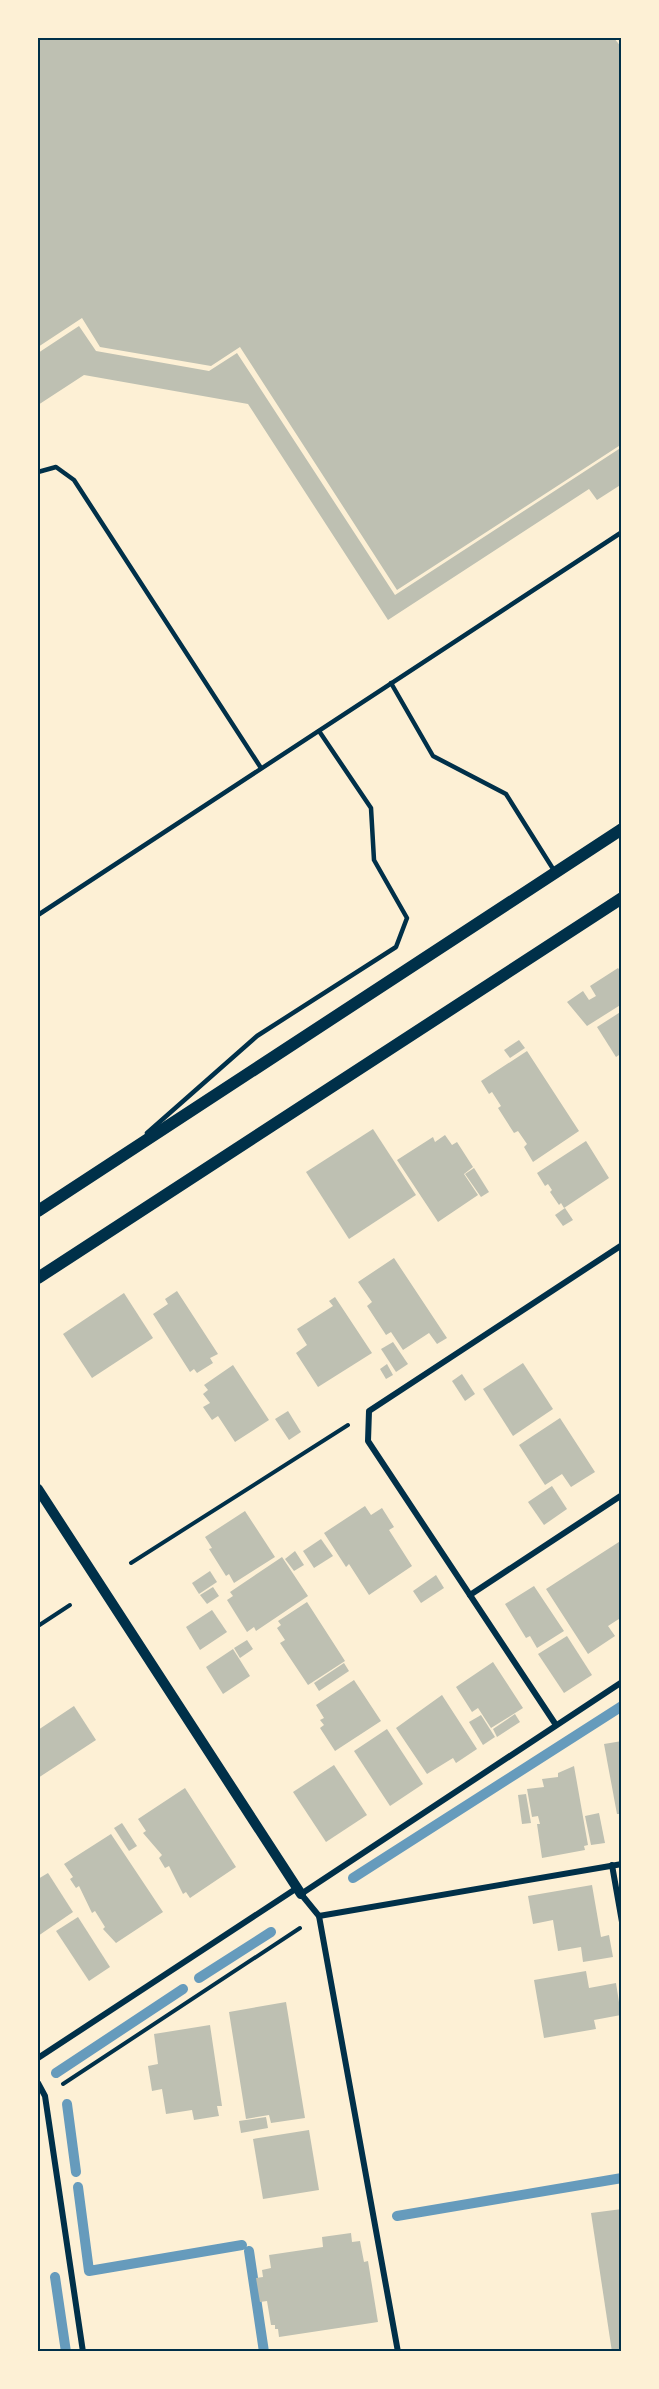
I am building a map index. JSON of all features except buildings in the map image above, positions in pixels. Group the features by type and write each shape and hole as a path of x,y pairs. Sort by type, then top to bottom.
{"main road":[{"path":"38,1211 621,829"},
{"path":"38,1278 621,898"}],"street":[{"path":"556,1725 368,1441 369,1412 621,1245"},
{"path":"38,1489 299,1891 319,1916 398,2352"},
{"path":"470,1595 621,1495"},
{"path":"38,2058 621,1682"},
{"path":"319,1916 621,1864"},
{"path":"612,1865 621,1922"},
{"path":"38,2083 45,2096 83,2352"}],"lane":[{"path":"38,472 56,468 74,480 261,768"},
{"path":"38,915 621,532"},
{"path":"391,683 433,756 506,794 555,873"},
{"path":"123,1155 256,1036 396,947 406,927 407,918 374,860 371,808 319,731"}],"path":[{"path":"131,1563 369,1412"},
{"path":"38,1626 70,1605"},
{"path":"45,2096 319,1916"}],"waterway":[{"path":"353,1878 622,1706"},
{"path":"199,1978 271,1932"},
{"path":"56,2073 183,1989"},
{"path":"67,2104 76,2172"},
{"path":"397,2216 622,2178"},
{"path":"78,2187 89,2271 242,2245"},
{"path":"249,2251 264,2352"},
{"path":"55,2277 66,2352"}]}
